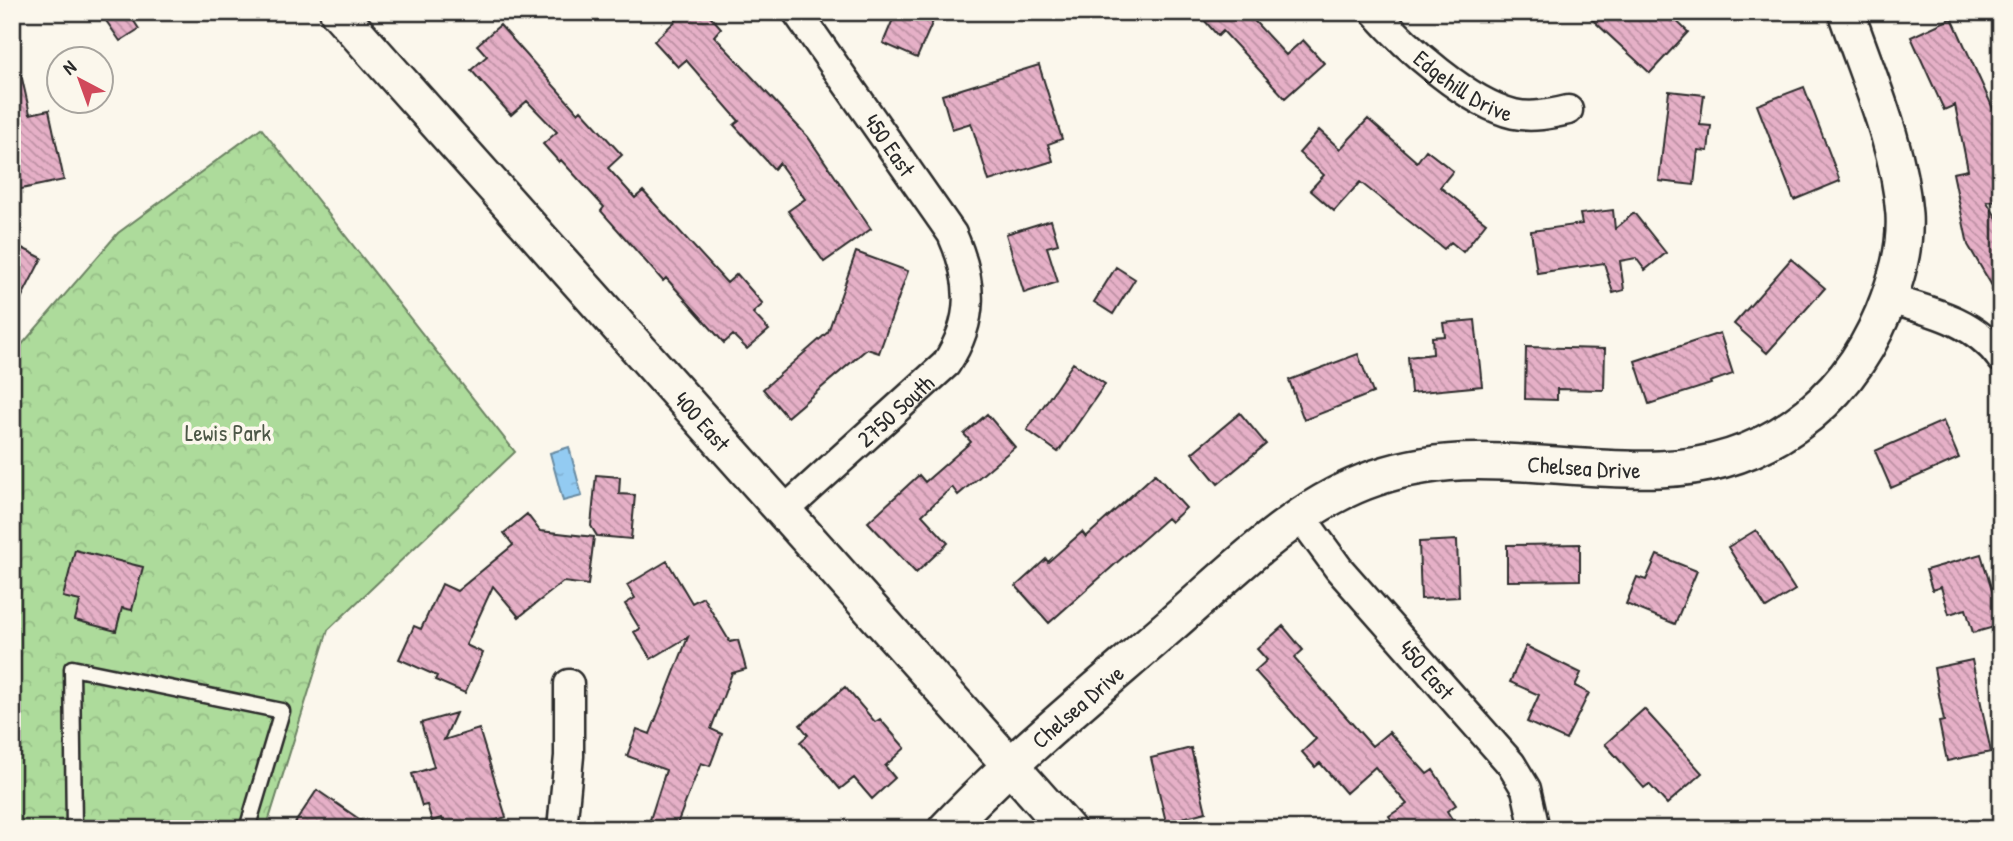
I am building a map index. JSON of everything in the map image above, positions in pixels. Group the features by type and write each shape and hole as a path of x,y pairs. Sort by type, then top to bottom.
{"street":[{"name":"400 East","path":"338,12 1067,829"},
{"name":"450 East","path":"797,12 952,234 965,267 968,285"},
{"name":"Edgehill Drive","path":"1375,12 1428,64 1490,104 1515,114 1542,116 1568,110"},
{"name":"Chelsea Drive","path":"946,829 1009,765 1260,548 1339,493 1362,482 1418,466 1480,460 1658,470 1714,463 1739,455 1793,427 1823,404 1841,386 1873,339 1900,265 1903,242 1902,196 1884,125 1846,12"},
{"name":"2750 South","path":"784,511 934,377 946,363 962,334 967,317 968,285"},
{"path":"1889,299 1931,312 1972,330 1985,339 2001,358"},
{"name":"450 East","path":"1301,517 1339,569 1511,764 1526,789 1535,829"},
{"path":"562,829 569,755 569,684"}],"lane":[{"path":"74,829 72,668 282,711 247,829"}],"green space":[{"name":"Lewis Park","path":"261,128 515,452 328,630 266,829 12,829 12,356 118,233"}],"water":[{"path":"569,447 582,496 563,501 550,453"}],"building":[{"path":"100,12 128,12 139,29 120,41"},
{"path":"685,12 707,12 721,28 714,36 808,137 871,229 824,262 788,211 805,199 779,163 774,169 734,125 739,121 686,60 678,67 654,41"},
{"path":"896,12 937,12 917,58 883,43"},
{"path":"1197,12 1246,12 1286,55 1303,40 1324,63 1285,98 1223,31 1218,36"},
{"path":"1584,12 1667,12 1688,32 1650,73"},
{"path":"1952,18 2001,126 2001,199 1987,202 2001,225 2001,301 1968,245 1953,173 1968,170 1955,105 1944,110 1911,37"},
{"path":"500,25 578,113 581,110 622,155 608,168 635,198 643,191 727,283 737,274 763,304 753,313 769,330 747,349 733,335 724,343 666,278 663,281 601,211 604,207 543,144 557,132 527,101 511,115 471,70 487,56 477,45"},
{"path":"1039,65 1062,139 1048,144 1053,161 989,181 971,123 952,129 942,95"},
{"path":"21,74 30,114 46,111 46,116 50,116 64,180 12,191 12,75"},
{"path":"1804,87 1840,181 1794,200 1757,105"},
{"path":"1669,91 1704,95 1700,125 1711,126 1708,151 1698,150 1694,185 1659,181"},
{"path":"1368,119 1417,162 1426,150 1453,171 1440,187 1486,223 1463,252 1451,242 1444,249 1360,182 1334,211 1310,190 1324,175 1299,153 1319,130 1340,149"},
{"path":"1613,210 1615,229 1634,213 1666,253 1645,270 1636,258 1620,261 1624,290 1613,293 1604,263 1537,273 1531,231 1582,224 1580,214"},
{"path":"1051,220 1058,244 1047,247 1058,282 1024,293 1006,234"},
{"path":"12,243 42,258 12,316"},
{"path":"856,252 908,271 879,353 867,349 787,417 763,389 828,332"},
{"path":"1791,259 1825,288 1767,353 1734,324"},
{"path":"1116,267 1135,279 1113,314 1094,302"},
{"path":"1475,320 1482,386 1411,393 1408,357 1433,354 1432,337 1445,336 1443,323"},
{"path":"1720,333 1733,374 1649,404 1635,361"},
{"path":"1526,347 1605,349 1604,390 1557,389 1557,400 1525,399"},
{"path":"1358,354 1373,393 1304,420 1289,380"},
{"path":"1073,363 1105,384 1058,452 1027,430"},
{"path":"1240,413 1266,444 1218,484 1192,453"},
{"path":"987,414 1015,447 958,495 952,487 922,515 948,543 916,573 868,522 919,475 925,482 971,442 964,434"},
{"path":"1943,421 1959,458 1891,488 1875,451"},
{"path":"1155,474 1186,508 1171,522 1167,518 1049,623 1016,586 1082,532 1086,537"},
{"path":"596,475 620,477 619,494 635,495 631,539 597,536 591,526"},
{"path":"527,514 540,531 594,537 588,585 563,582 519,617 493,586 466,645 483,653 465,693 435,680 437,676 399,659 414,626 421,629 442,584 457,591 513,545 504,533"},
{"path":"1756,530 1795,590 1766,608 1728,547"},
{"path":"1457,540 1459,597 1421,599 1419,542"},
{"path":"1580,544 1580,580 1507,581 1507,545"},
{"path":"75,550 143,567 132,610 122,608 116,631 75,620 80,601 63,597"},
{"path":"1981,554 1993,594 2001,591 2001,625 1973,633 1966,609 1949,614 1941,587 1932,590 1926,570"},
{"path":"1657,555 1697,571 1675,624 1626,604 1637,577 1646,580"},
{"path":"667,561 692,603 703,597 730,642 738,640 746,669 732,673 711,729 722,734 710,766 701,763 675,829 647,829 666,770 627,756 637,729 650,734 688,637 651,659 634,632 640,629 625,604 635,598 627,585"},
{"path":"1283,626 1303,650 1294,658 1372,746 1389,732 1427,774 1433,770 1456,805 1447,811 1458,829 1397,829 1389,816 1407,804 1375,767 1346,793 1320,763 1315,767 1302,752 1316,739 1255,671 1267,660 1257,649"},
{"path":"1526,646 1581,673 1575,686 1589,693 1566,740 1527,722 1539,695 1510,682"},
{"path":"1972,660 1991,752 1947,761 1939,722 1944,721 1934,668"},
{"path":"845,687 875,722 880,719 905,748 885,766 895,778 872,799 854,778 840,789 800,742 808,735 800,725"},
{"path":"1644,709 1702,773 1667,804 1649,784 1644,788 1605,744"},
{"path":"456,713 444,740 479,729 506,817 468,829 446,829 442,818 432,821 427,805 422,806 412,774 434,767 421,723"},
{"path":"1191,748 1206,812 1166,822 1151,758"},
{"path":"317,790 365,823 374,829 291,829"}]}
